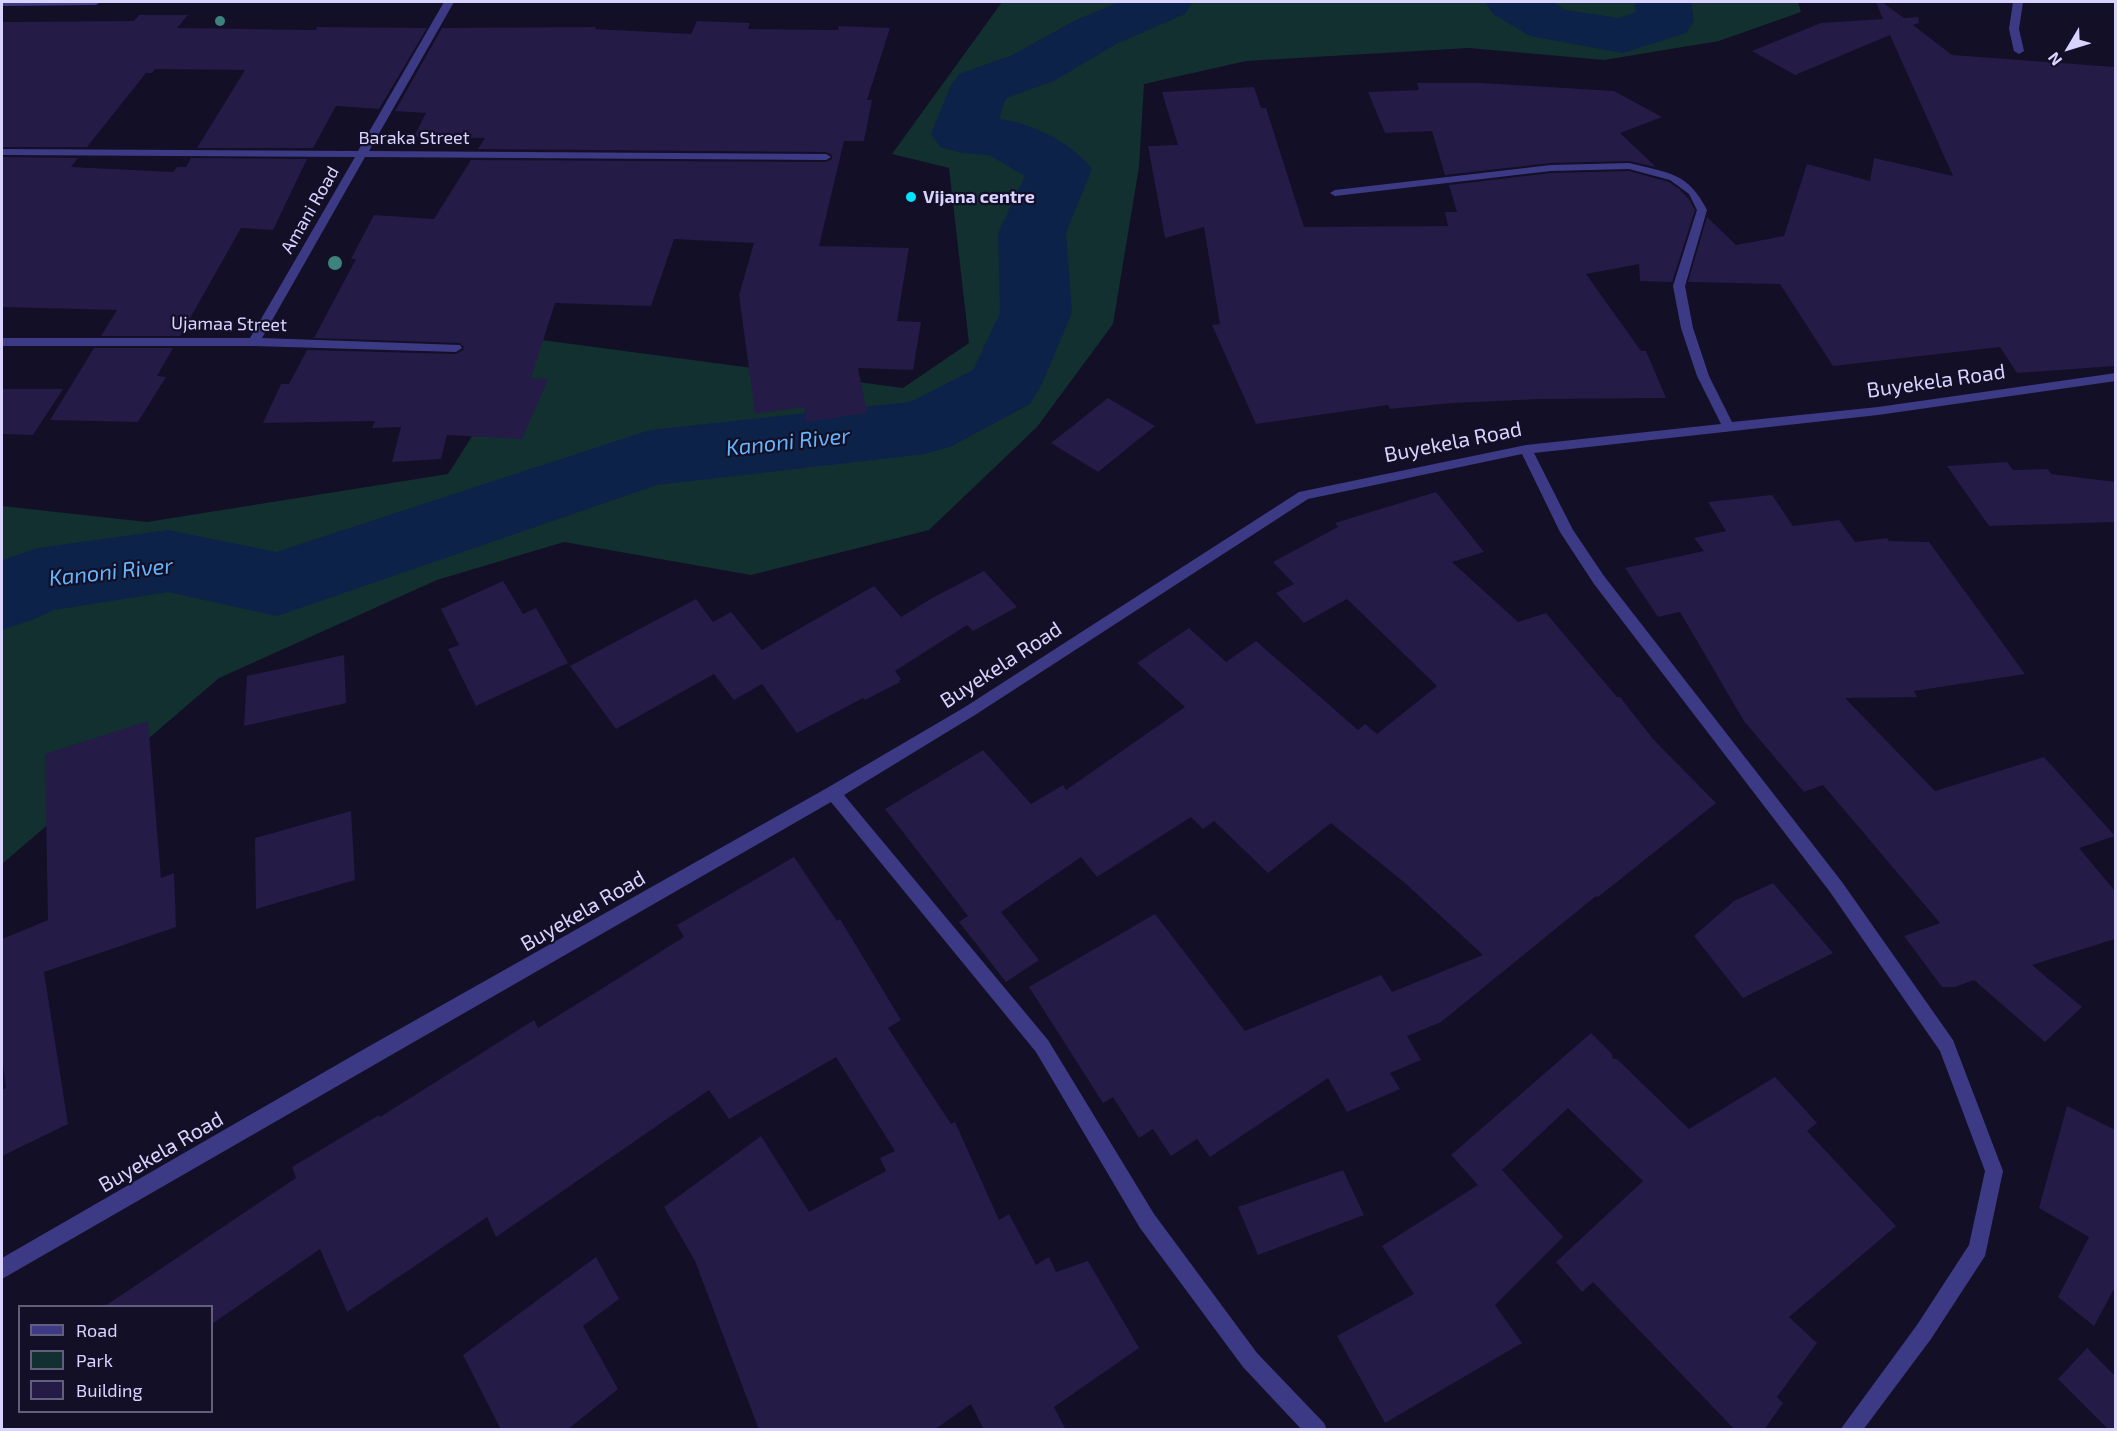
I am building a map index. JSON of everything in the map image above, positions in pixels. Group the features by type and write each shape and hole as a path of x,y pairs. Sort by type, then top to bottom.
{"street":[{"path":"2,3 96,2"},
{"name":"Amani Road","path":"254,342 449,2"},
{"path":"2018,2 2014,29 2019,51"},
{"name":"Baraka Street","path":"2,152 826,157"},
{"path":"1335,193 1551,168 1629,166 1674,178 1693,192 1702,210 1679,286 1686,328 1703,376 1728,426"},
{"name":"Ujamaa Street","path":"2,342 254,342 456,348"},
{"name":"Buyekela Road","path":"2,1269 362,1060 833,793 970,711 1304,495 1526,449 1878,411 2115,377"},
{"path":"1526,449 1567,532 1599,580 1836,887 1947,1046 1994,1171 1978,1249 1924,1332 1850,1430"},
{"path":"833,793 1042,1046 1148,1221 1250,1360 1317,1430"}],"green space":[{"path":"1002,2 1798,2 1801,12 1719,41 1604,60 1469,48 1246,61 1144,84 1139,167 1113,324 1037,427 929,530 751,575 564,542 437,580 219,678 2,864 2,506 147,522 448,474 534,339 903,388 969,343 949,168 892,154"}],"building":[{"path":"1876,2 1882,2 1904,18 1918,17 1919,23 1913,25 1952,55 2115,67 2115,366 2017,373 2000,347 1833,366 1780,284 1688,282 1707,217 1736,245 1784,236 1807,164 1870,181 1874,158 1953,176 1890,35 1795,75 1752,51 1821,23 1883,19"},
{"path":"139,15 188,15 177,28 316,30 317,27 427,28 379,109 336,106 313,148 197,148 245,70 155,69 152,73 146,73 87,147 2,147 2,22 134,21"},
{"path":"697,21 750,23 748,29 838,30 839,26 890,28 867,100 872,100 864,141 844,141 819,246 909,248 897,321 921,322 913,370 858,368 867,413 806,422 804,407 755,414 739,295 754,243 674,239 651,306 555,303 531,378 548,379 522,439 447,435 441,459 392,462 401,427 372,428 375,421 263,423 281,384 289,384 307,350 456,354 463,350 464,347 460,343 314,338 356,259 351,259 374,215 434,219 471,160 826,162 832,159 832,155 826,152 478,149 485,138 414,137 426,113 395,111 442,28 596,27 595,29 691,34"},
{"path":"1417,83 1482,83 1614,91 1662,117 1620,133 1656,167 1629,161 1551,163 1445,175 1432,131 1385,133 1368,92 1419,90"},
{"path":"1254,87 1261,108 1266,108 1304,227 1448,226 1445,212 1457,212 1449,185 1551,173 1629,171 1669,182 1679,189 1689,199 1695,210 1672,282 1640,281 1639,264 1586,274 1641,351 1646,351 1666,398 1541,399 1452,403 1390,409 1388,405 1256,424 1212,325 1220,324 1204,227 1165,238 1148,146 1178,145 1162,92"},
{"path":"2,157 78,158 71,167 173,172 177,167 186,167 191,158 307,159 273,230 241,228 180,336 101,336 117,310 2,307"},
{"path":"94,348 173,348 157,376 166,377 138,422 50,420"},
{"path":"2,389 63,389 33,435 2,434"},
{"path":"1108,398 1155,426 1098,472 1051,443"},
{"path":"2007,462 2013,470 2048,469 2051,474 2115,482 2115,522 1989,526 1947,466"},
{"path":"1436,492 1484,552 1452,562 1518,622 1546,613 1617,697 1620,697 1653,739 1716,803 1598,897 1596,896 1441,1022 1407,1036 1421,1060 1390,1073 1400,1089 1347,1112 1328,1078 1210,1157 1197,1139 1171,1156 1153,1129 1139,1138 1113,1097 1103,1103 1029,987 1155,914 1245,1031 1381,975 1392,992 1483,955 1405,883 1331,823 1268,873 1214,821 1203,829 1191,817 1097,877 1081,857 1001,912 1039,960 1006,982 959,922 968,916 885,809 983,750 1031,804 1063,785 1066,790 1185,707 1137,663 1189,628 1226,662 1256,641 1358,730 1365,724 1377,734 1437,686 1347,599 1304,623 1276,593 1294,584 1273,562 1338,527 1335,523"},
{"path":"1772,495 1793,526 1839,520 1855,542 1887,538 1889,541 1929,542 2025,674 1914,691 1917,697 1845,698 1935,791 2044,757 2115,836 2079,848 2115,891 2115,939 2032,965 2082,1007 2045,1042 1974,980 1955,987 1942,987 1904,936 1940,923 1823,785 1804,792 1744,721 1680,612 1658,617 1625,568 1704,551 1694,538 1726,531 1708,502"},
{"path":"984,571 1017,607 973,631 967,625 895,671 901,679 900,682 865,700 863,698 797,733 762,684 734,700 714,674 616,729 570,666 696,599 713,622 731,612 762,650 874,586 901,617"},
{"path":"503,581 523,614 536,608 568,663 476,706 448,649 459,645 441,609"},
{"path":"344,655 346,703 244,726 247,676"},
{"path":"148,721 161,878 174,873 176,927 44,972 68,1124 2,1156 2,1090 6,1088 2,1057 2,939 48,920 45,754"},
{"path":"351,811 355,880 256,909 255,838"},
{"path":"794,857 837,921 840,919 901,1020 888,1028 951,1124 955,1122 999,1220 1009,1214 1036,1265 1049,1257 1056,1272 1088,1261 1139,1348 1054,1407 1066,1430 984,1430 971,1404 934,1430 759,1430 695,1261 664,1207 761,1136 809,1212 886,1171 880,1158 895,1151 836,1057 729,1119 709,1090 496,1237 487,1217 347,1312 320,1249 213,1323 213,1305 106,1305 296,1178 292,1167 379,1115 380,1117 534,1020 538,1028 684,937 677,925"},
{"path":"1773,883 1833,953 1743,998 1694,936 1734,901"},
{"path":"1591,1033 1612,1054 1613,1059 1617,1059 1689,1129 1775,1077 1817,1123 1807,1131 1896,1226 1789,1317 1817,1343 1777,1397 1783,1403 1764,1430 1735,1430 1593,1282 1582,1292 1556,1262 1643,1181 1568,1108 1502,1170 1563,1237 1495,1305 1522,1343 1385,1423 1337,1336 1414,1294 1382,1246 1478,1185 1451,1155"},
{"path":"2067,1106 2115,1130 2115,1287 2094,1326 2058,1297 2089,1237 2039,1208"},
{"path":"1343,1170 1364,1215 1258,1255 1238,1207"},
{"path":"596,1257 619,1299 583,1326 618,1389 567,1430 501,1430 463,1355"},
{"path":"2087,1348 2115,1376 2115,1430 2109,1430 2058,1379"}],"waterway":[{"name":"Kanoni River","path":"2,597 38,580 168,561 277,584 650,458 925,427 1003,386 1036,313 1032,233 1060,169 1004,138 962,134 980,87 1033,68 1096,32 1165,2"},
{"name":"Kanoni River","path":"1513,2 1550,24 1623,36 1666,21 1663,2"}],"place":[{"name":"Vijana centre","path":"911,197"}]}
